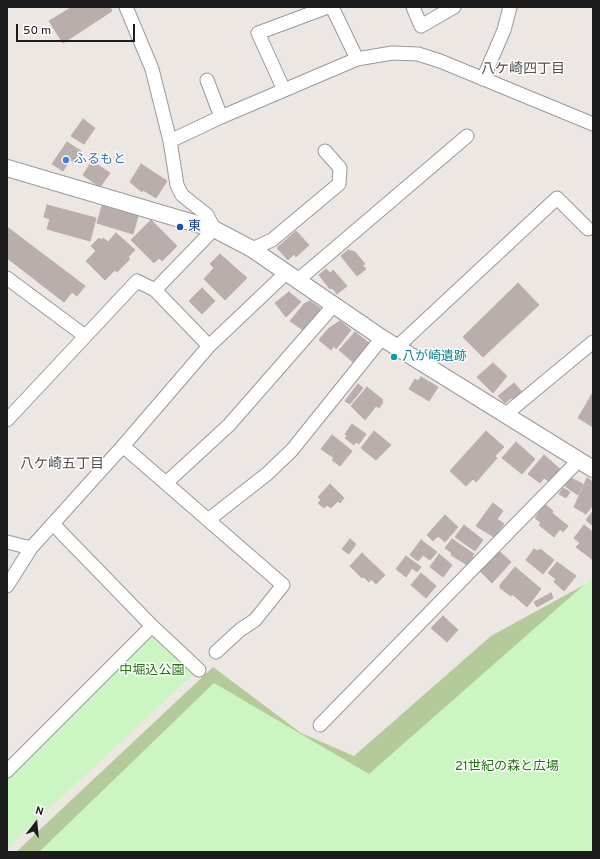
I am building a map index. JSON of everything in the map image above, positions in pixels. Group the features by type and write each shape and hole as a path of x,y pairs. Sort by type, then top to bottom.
{"street":[{"path":"126,7 152,69 170,141 177,185 182,195 207,215 214,229"},
{"path":"284,90 258,33 328,7"},
{"path":"332,7 357,59"},
{"path":"413,7 420,26 454,7"},
{"path":"483,79 504,30 510,7"},
{"path":"170,141 221,117 357,59 392,54 418,54 593,124"},
{"path":"207,80 221,117"},
{"path":"7,586 30,548 123,446 209,346 292,276 467,136"},
{"path":"252,249 272,240 339,184 340,168 325,151"},
{"path":"7,168 214,229 252,249 382,338 593,469"},
{"path":"397,347 556,198 588,229"},
{"path":"155,290 214,229"},
{"path":"7,278 85,336"},
{"path":"7,420 136,281 155,290 209,346"},
{"path":"166,483 229,425 334,304"},
{"path":"208,520 267,474 292,450 382,338"},
{"path":"506,414 593,342"},
{"path":"123,446 282,585 255,620 240,630 216,652"},
{"path":"320,725 579,460"},
{"path":"53,524 152,626 199,670"},
{"path":"7,542 30,548"},
{"path":"7,771 152,626"}],"green space":[{"name":"21世紀の森と広場","path":"593,577 593,852 39,852 214,683 369,774"},
{"path":"593,580 417,791 145,852 16,852 213,667 301,733 354,756 491,636"},
{"name":"中堀込公園","path":"152,628 198,670 7,848 7,774"}],"building":[{"path":"72,7 110,7 112,11 63,43 49,21"},
{"path":"83,119 95,128 84,144 71,136"},
{"path":"67,142 81,151 74,162 70,160 63,171 52,164"},
{"path":"92,161 110,173 100,187 83,175"},
{"path":"141,164 167,181 156,198 143,190 142,192 130,182"},
{"path":"47,205 96,218 90,241 47,229 50,219 44,217"},
{"path":"102,206 138,216 133,234 97,223"},
{"path":"151,220 177,246 162,261 159,258 154,263 131,240"},
{"path":"7,227 85,286 77,296 72,292 64,302 7,258"},
{"path":"296,231 309,245 296,257 294,254 288,260 277,248"},
{"path":"116,233 135,250 128,257 130,259 117,272 115,270 105,280 86,261 96,251 91,246 99,238 101,240 103,238 108,242"},
{"path":"348,250 355,252 365,264 362,265 366,269 357,276 341,256"},
{"path":"220,254 247,278 225,300 204,279 214,268 210,264"},
{"path":"326,269 330,273 333,270 347,286 337,294 332,288 330,289 319,275"},
{"path":"518,283 539,305 483,357 463,337"},
{"path":"202,288 215,301 202,314 189,301"},
{"path":"289,292 301,302 286,317 275,303"},
{"path":"310,301 320,308 319,313 303,330 290,321 304,304"},
{"path":"340,321 351,330 336,349 334,346 331,350 319,340 329,328"},
{"path":"355,332 369,343 353,362 339,350"},
{"path":"493,363 507,376 493,393 477,377"},
{"path":"421,377 438,387 429,401 409,389 415,379 418,381"},
{"path":"514,383 523,393 514,400 511,398 505,403 498,396"},
{"path":"358,384 363,388 350,404 345,401"},
{"path":"367,387 383,400 381,401 383,402 379,408 376,406 365,420 351,406"},
{"path":"592,394 593,395 593,427 578,418"},
{"path":"352,424 366,434 359,444 356,442 354,445 345,438 347,436 345,434"},
{"path":"374,431 391,445 376,460 361,448"},
{"path":"486,431 504,447 495,456 497,458 476,482 473,479 466,486 450,471"},
{"path":"332,435 352,451 340,466 332,460 334,458 321,449"},
{"path":"516,442 535,459 522,474 502,458"},
{"path":"544,455 561,470 550,482 544,478 540,483 528,474"},
{"path":"571,478 583,484 578,495 565,486"},
{"path":"587,478 593,482 593,505 586,514 574,507"},
{"path":"330,484 344,498 340,503 338,501 331,508 327,505 324,508 318,503 321,500 318,497"},
{"path":"563,488 570,492 566,498 559,494"},
{"path":"493,503 503,511 497,519 504,524 494,537 476,526"},
{"path":"545,504 553,511 552,513 568,526 563,532 560,529 554,537 539,525 541,523 535,518"},
{"path":"593,511 593,526 586,520"},
{"path":"445,515 458,527 445,542 438,536 433,541 427,535"},
{"path":"464,525 483,540 475,551 455,537"},
{"path":"584,525 593,532 593,560 576,547 580,543 574,538"},
{"path":"350,539 356,544 349,554 342,549"},
{"path":"452,539 474,554 472,557 474,558 469,566 451,555 452,553 445,548"},
{"path":"421,540 437,552 430,560 423,555 418,561 410,555"},
{"path":"534,549 538,551 540,549 554,560 543,574 526,560"},
{"path":"499,551 511,562 492,583 480,571"},
{"path":"362,553 385,575 376,584 371,579 369,582 364,577 362,578 350,566"},
{"path":"439,554 452,565 443,577 430,567"},
{"path":"406,556 421,567 417,572 412,568 406,577 396,569"},
{"path":"557,562 576,576 564,591 554,582 556,579 548,573"},
{"path":"515,567 541,589 527,607 512,594 511,596 500,588 500,585"},
{"path":"421,573 436,586 426,598 411,585"},
{"path":"551,593 553,598 537,607 534,602"},
{"path":"443,616 458,630 447,642 431,628"}],"place":[{"name":"ふるもと","path":"66,160"},
{"name":"東","path":"180,227"},
{"name":"八が崎遺跡","path":"394,357"}],"district":[{"name":"八ケ崎四丁目","path":"523,70"},
{"name":"八ケ崎五丁目","path":"62,465"}]}
